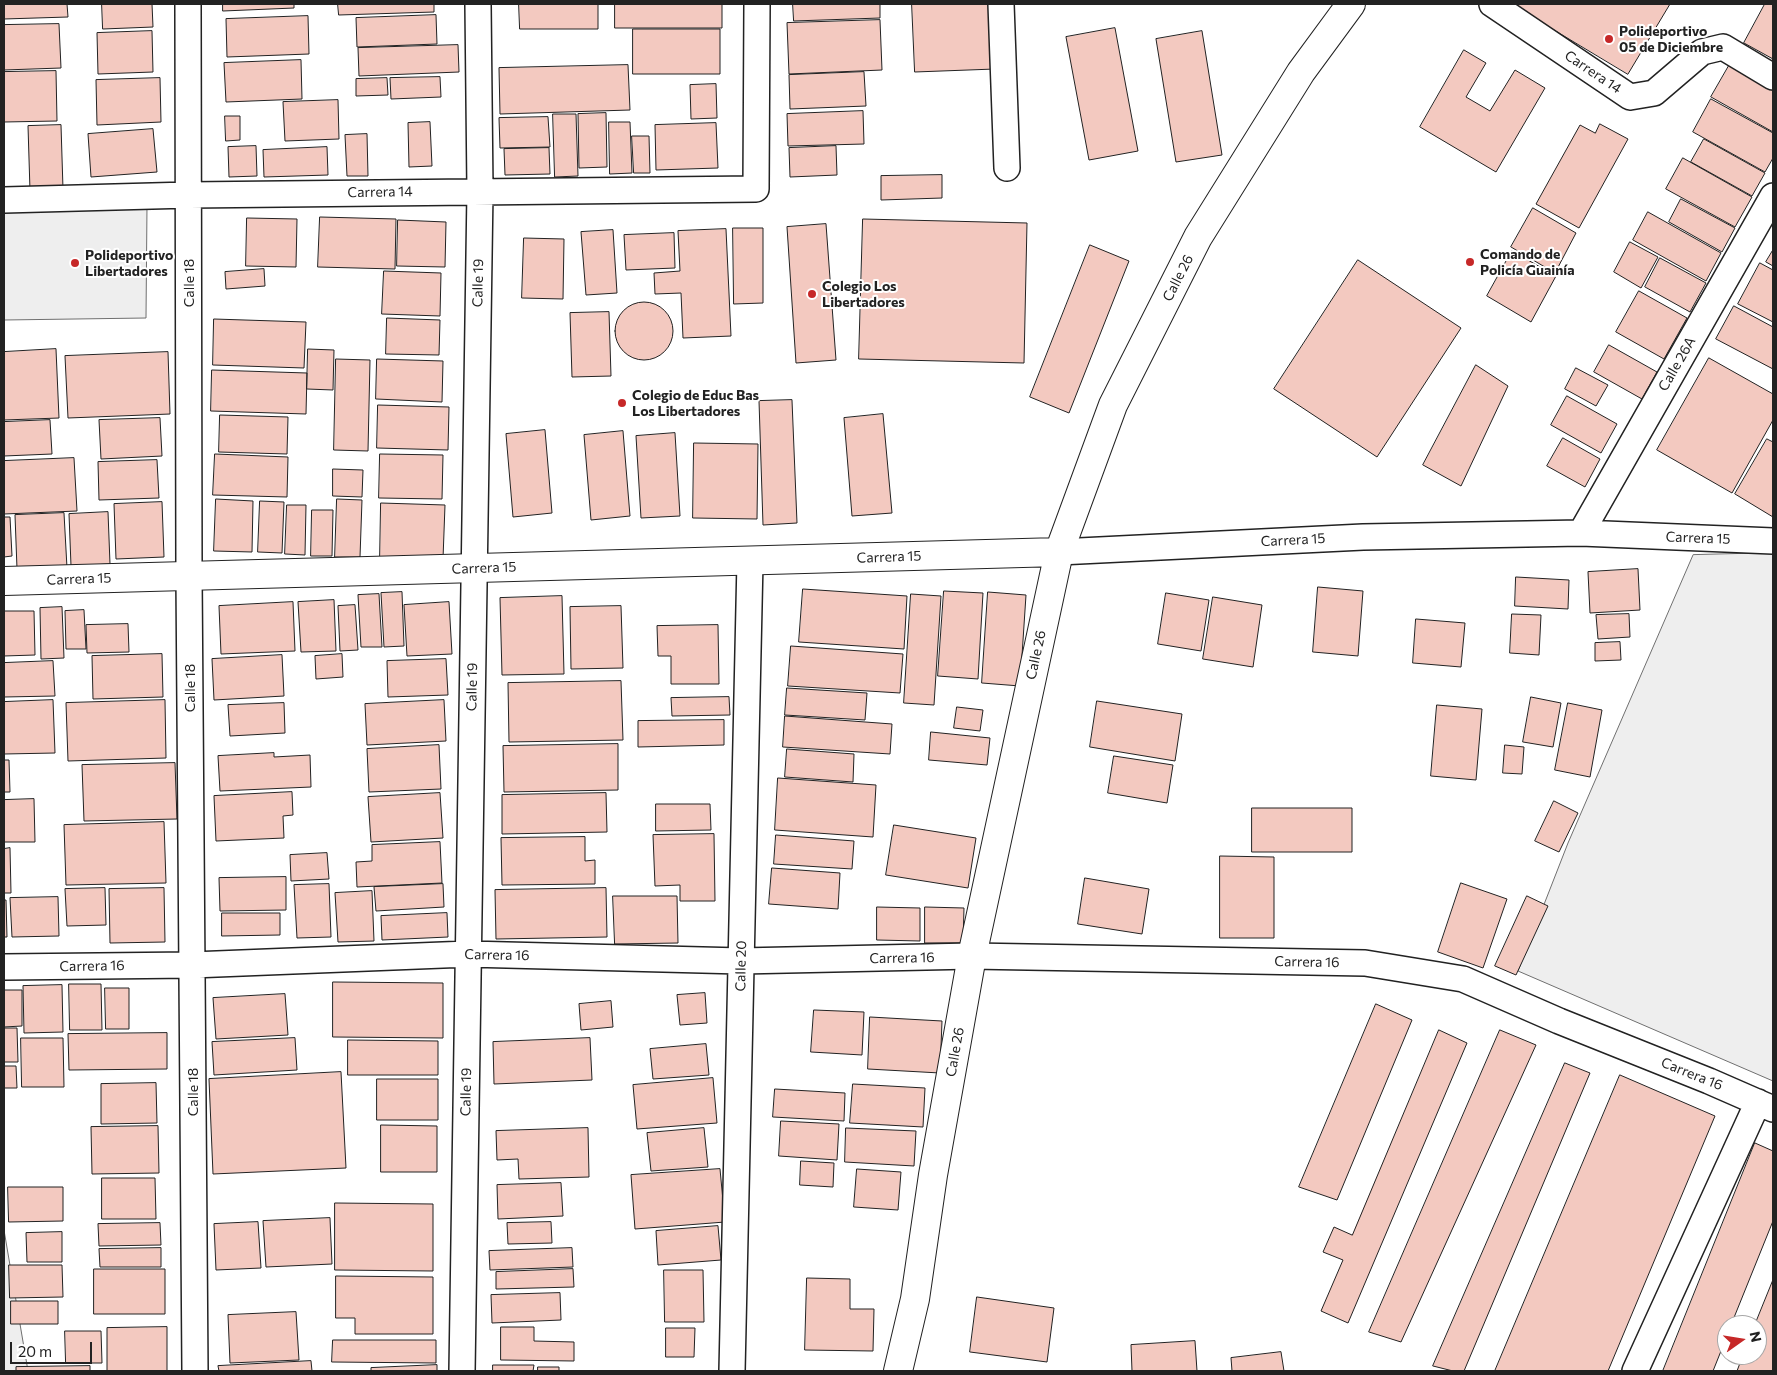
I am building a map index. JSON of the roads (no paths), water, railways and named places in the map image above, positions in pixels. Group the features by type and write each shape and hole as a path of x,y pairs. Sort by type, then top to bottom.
{"street":[{"name":"Calle 18","path":"188,4 189,576 195,1371"},
{"name":"Calle 19","path":"462,1371 480,191 478,4"},
{"name":"Carrera 14","path":"4,200 189,195 756,189 757,4"},
{"path":"1001,4 1006,168"},
{"name":"Calle 26","path":"898,1371 914,1299 933,1175 972,956 1059,552 1113,405 1198,237 1301,72 1351,4"},
{"name":"Carrera 14","path":"1492,4 1630,97 1654,93 1702,52 1723,46 1773,77"},
{"name":"Calle 26A","path":"1581,533 1773,196"},
{"name":"Carrera 15","path":"4,581 1059,552 1363,536 1581,533 1773,541"},
{"name":"Calle 20","path":"732,1371 750,561"},
{"name":"Carrera 16","path":"4,967 192,965 468,954 741,961 972,956 1365,963 1462,979 1766,1106"},
{"path":"1635,1371 1766,1106"}],"place":[{"name":"Polideportivo 05 de Diciembre","path":"1609,39"},
{"name":"Comando de Policía Guainía","path":"1470,262"},
{"name":"Polideportivo Libertadores","path":"75,263"},
{"name":"Colegio Los Libertadores","path":"812,294"},
{"name":"Colegio de Educ Bas Los Libertadores","path":"622,403"}]}
